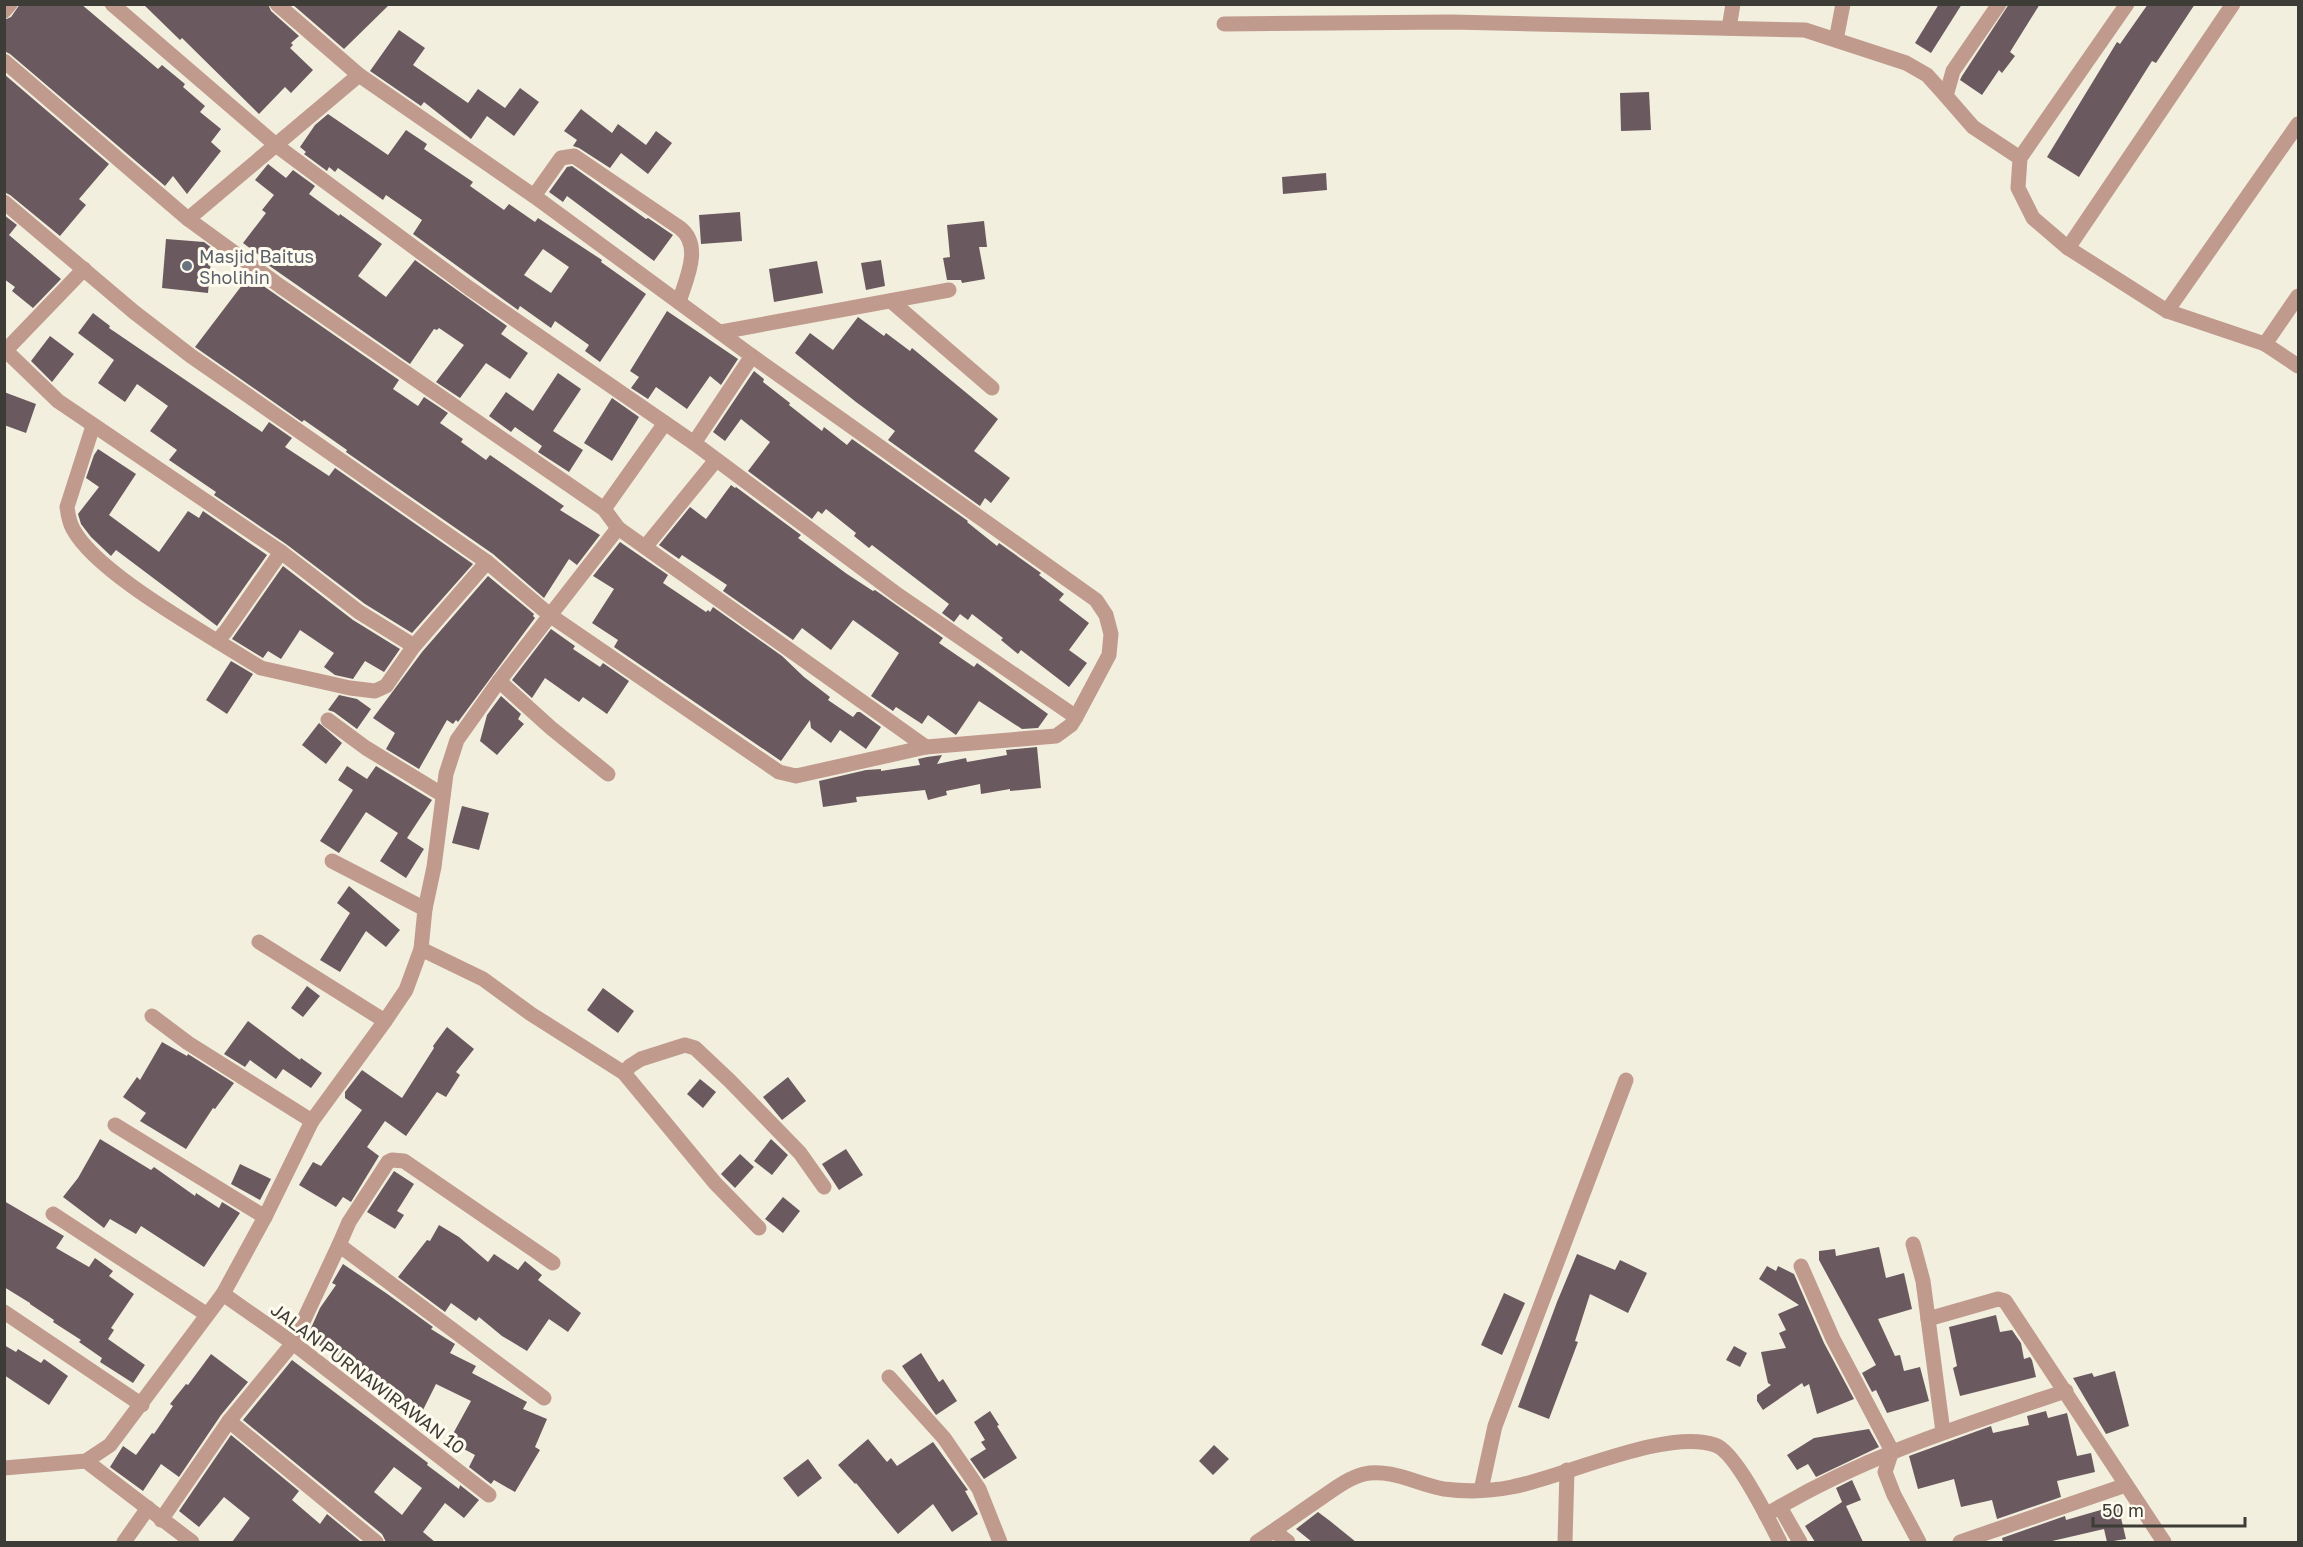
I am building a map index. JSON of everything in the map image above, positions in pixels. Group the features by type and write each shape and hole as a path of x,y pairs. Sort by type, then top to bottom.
{"street":[{"path":"4,11 10,4"},
{"path":"112,4 277,146 469,288 694,443 898,595 1076,717"},
{"path":"4,202 134,312 191,356 487,562 551,616 778,772 796,776 926,747 1056,736 1071,725 1109,655 1112,634 1106,615 1096,600 752,356 534,196 359,75 277,4"},
{"path":"1729,28 1734,4"},
{"path":"1836,40 1843,4"},
{"path":"1946,96 1953,71 2000,4"},
{"path":"2127,4 2020,158 2018,188 2033,218 2068,248 2167,311 2265,344 2298,366"},
{"path":"2068,248 2233,4"},
{"path":"1224,24 1452,22 1805,30 1906,63 1927,75 1973,127 2020,158"},
{"path":"4,62 188,219 280,286 604,509 618,528 926,747"},
{"path":"188,219 359,75"},
{"path":"2167,311 2298,124"},
{"path":"534,196 561,158 574,156 680,228 686,233 692,249 691,264 679,302"},
{"path":"84,269 5,350 43,388 93,426 157,466 281,552 359,612 414,646"},
{"path":"721,332 949,290"},
{"path":"2265,344 2298,296"},
{"path":"891,301 992,388"},
{"path":"694,443 752,356"},
{"path":"604,509 665,423"},
{"path":"93,426 67,507 73,530 96,557 166,610 261,668 375,692 386,686 414,646 487,562"},
{"path":"646,546 716,460"},
{"path":"4,1468 86,1461 110,1445 223,1294 265,1217 312,1121 386,1021 406,990 421,949 446,774 457,740 499,681 618,528"},
{"path":"217,640 281,552"},
{"path":"499,681 551,728 608,774"},
{"path":"328,720 366,748 443,795"},
{"path":"332,861 425,909"},
{"path":"259,942 386,1021"},
{"path":"421,949 483,980 531,1014 624,1073 715,1183 759,1228"},
{"path":"152,1016 188,1043 312,1121"},
{"path":"624,1073 641,1059 686,1045 695,1048 800,1153 824,1186"},
{"path":"1481,1490 1495,1426 1626,1080"},
{"path":"115,1125 265,1217"},
{"path":"161,1520 229,1421 293,1343 350,1222 388,1162 404,1161 553,1263"},
{"path":"53,1214 206,1314"},
{"path":"1913,1244 1923,1281 1943,1432"},
{"path":"339,1245 544,1398"},
{"path":"1801,1266 1833,1339 1892,1451 1886,1472 1894,1495 1919,1542"},
{"name":"JALAN PURNAWIRAWAN 10","path":"223,1294 293,1343 489,1495"},
{"path":"1928,1319 1998,1299 2005,1301 2164,1542"},
{"path":"4,1312 142,1405"},
{"path":"889,1377 944,1438 979,1488 1000,1542"},
{"path":"1766,1515 1824,1481 1892,1451 2066,1391"},
{"path":"229,1421 376,1542"},
{"path":"1257,1542 1348,1480 1366,1474 1387,1474 1444,1489 1481,1490 1513,1487 1663,1444 1692,1441 1716,1445 1728,1453 1780,1542"},
{"path":"86,1461 192,1542"},
{"path":"1565,1542 1567,1470"},
{"path":"1960,1542 2126,1485"},
{"path":"1780,1507 1800,1542"},
{"path":"124,1542 148,1508"},
{"path":"1274,1531 1288,1542"}],"building":[{"path":"20,4 81,4 158,69 162,65 185,84 183,87 205,106 200,112 221,129 211,142 221,151 187,194 173,176 165,186 4,51 4,20 11,17"},
{"path":"143,4 268,4 271,11 299,36 291,43 293,45 290,48 313,70 291,93 285,87 259,114 182,38 180,40"},
{"path":"292,4 390,4 344,49"},
{"path":"1939,4 1962,4 1931,53 1915,43"},
{"path":"2009,4 2040,4 2010,52 2015,56 2002,73 1999,70 1982,95 1960,80"},
{"path":"2148,4 2195,4 2156,63 2152,61 2079,177 2047,157 2117,42 2120,44"},
{"path":"399,30 425,48 413,65 468,103 478,89 505,108 520,88 539,102 514,136 487,116 471,139 424,102 421,106 370,71"},
{"path":"4,74 109,164 79,199 86,205 60,236 4,192"},
{"path":"1649,92 1651,130 1621,131 1620,93"},
{"path":"581,109 612,133 618,124 646,145 656,131 672,143 648,174 621,153 610,168 573,146 577,140 564,131"},
{"path":"328,114 388,155 406,130 427,144 424,149 473,182 470,186 504,210 509,204 535,222 538,218 602,260 601,262 646,294 600,362 585,351 589,345 555,321 551,328 520,306 518,310 413,234 422,220 386,195 383,200 338,168 335,172 329,167 327,171 304,154 306,152 300,147 315,125","holes":["543,249 569,267 551,293 524,275"]},
{"path":"268,164 286,178 293,170 315,186 309,194 382,244 358,276 386,297 415,260 507,326 501,334 528,353 510,379 486,363 460,398 436,382 464,345 439,328 434,329 410,364 261,260 263,258 243,243 266,213 262,210 274,195 255,180"},
{"path":"572,166 646,219 648,218 673,235 654,261 567,196 563,202 549,192 567,167"},
{"path":"1326,173 1327,190 1283,194 1282,177"},
{"path":"740,212 742,241 701,244 699,215"},
{"path":"4,215 17,225 9,235 61,279 33,308 12,291 15,287 4,279"},
{"path":"984,221 987,247 979,247 985,279 962,283 961,280 947,280 943,258 950,257 947,225"},
{"name":"Masjid Baitus Sholihin","path":"166,239 204,242 212,248 208,293 162,288"},
{"path":"881,260 885,286 866,290 861,263"},
{"path":"817,261 823,293 774,302 769,269"},
{"path":"249,276 399,380 393,389 418,406 424,397 448,413 440,423 463,439 461,442 486,460 490,455 564,506 560,510 600,535 577,565 569,559 544,598 493,554 346,452 347,450 317,429 304,420 302,422 195,347"},
{"path":"667,311 738,359 721,385 710,376 687,409 656,387 648,399 631,388 639,377 630,371"},
{"path":"93,313 110,326 109,328 262,432 269,422 292,438 285,447 329,476 335,468 473,564 412,633 365,604 286,544 214,495 216,492 169,460 177,450 150,431 168,406 137,384 125,402 98,383 114,360 78,333"},
{"path":"858,317 884,336 886,333 910,351 912,348 998,419 974,451 1010,478 991,503 985,498 980,506 888,440 895,431 795,353 810,333 833,350"},
{"path":"50,336 74,354 52,382 31,361"},
{"path":"754,371 764,379 763,382 790,403 789,405 822,431 824,427 847,445 852,439 968,521 997,546 999,543 1041,573 1039,575 1064,594 1059,600 1089,623 1069,650 1087,663 1069,687 1021,650 1018,654 1001,640 1003,638 972,614 968,620 960,614 954,622 942,613 949,604 872,545 869,548 854,536 856,533 826,509 822,514 818,511 812,519 748,471 770,442 741,419 725,441 713,432"},
{"path":"558,373 581,389 553,431 583,450 569,472 538,452 542,446 515,427 511,432 489,416 506,392 533,411"},
{"path":"4,392 36,404 26,433 4,425"},
{"path":"612,398 639,417 612,461 584,443"},
{"path":"98,449 136,474 109,515 159,552 188,511 199,518 203,511 267,555 217,626 116,550 111,556 81,524 78,514 99,487 86,478"},
{"path":"731,485 801,535 798,538 847,574 873,591 875,590 943,638 939,643 974,667 977,663 1048,714 1038,728 1022,729 979,701 956,735 928,715 922,724 896,707 893,711 871,696 899,653 853,620 831,650 802,628 793,640 723,591 727,585 682,555 679,559 659,545 690,507 706,519"},
{"path":"620,542 668,575 663,583 706,612 708,610 710,612 713,607 782,656 830,697 828,700 853,717 860,712 881,727 866,749 840,730 831,743 811,728 810,720 781,761 614,647 618,640 592,623 614,589 593,576"},
{"path":"283,566 353,620 400,649 384,672 365,661 353,679 335,675 324,667 334,653 300,630 281,659 268,651 263,658 232,639"},
{"path":"488,576 534,614 535,618 458,722 456,720 453,724 447,720 419,769 386,749 395,733 373,718 422,652"},
{"path":"551,629 575,646 573,649 600,667 603,663 629,681 607,714 583,697 579,702 545,678 532,698 512,680"},
{"path":"231,661 253,674 227,714 206,700"},
{"path":"339,695 357,699 371,709 357,729 328,710"},
{"path":"501,696 521,714 518,719 524,724 497,755 480,741 487,715"},
{"path":"319,723 342,743 326,764 302,745"},
{"path":"1037,747 1041,788 1010,791 1010,789 981,794 980,784 946,791 947,795 928,800 925,790 856,797 857,802 823,807 819,781 866,770 881,769 881,771 920,765 918,759 927,757 942,755 937,764 966,758 967,762 1007,755 1006,750"},
{"path":"347,766 367,779 376,766 432,800 407,838 424,849 406,878 380,861 398,833 366,812 339,853 320,841 353,790 338,780"},
{"path":"462,806 489,813 479,850 452,843"},
{"path":"349,886 400,930 386,947 366,931 340,972 320,960 350,913 337,903"},
{"path":"307,986 320,996 303,1017 291,1008"},
{"path":"603,988 634,1011 618,1033 587,1010"},
{"path":"248,1021 300,1060 301,1058 322,1073 311,1088 283,1069 276,1079 250,1060 245,1067 224,1054"},
{"path":"447,1027 474,1049 456,1072 460,1075 446,1097 437,1092 406,1136 385,1121 367,1147 379,1156 351,1202 343,1197 336,1207 299,1185 313,1162 321,1166 362,1110 345,1098 345,1092 362,1070 402,1098"},
{"path":"162,1042 187,1056 188,1054 234,1083 215,1109 213,1108 186,1149 140,1121 146,1113 123,1097 137,1077 140,1080"},
{"path":"788,1077 806,1101 782,1120 763,1097"},
{"path":"700,1079 716,1092 703,1108 687,1094"},
{"path":"100,1139 151,1170 154,1167 195,1196 196,1193 219,1208 222,1202 240,1213 204,1267 141,1226 136,1234 110,1219 104,1228 63,1197 78,1178"},
{"path":"771,1139 788,1155 772,1175 754,1161"},
{"path":"846,1149 863,1175 839,1190 822,1164"},
{"path":"740,1154 754,1167 735,1188 721,1174"},
{"path":"240,1164 271,1179 260,1200 231,1184"},
{"path":"394,1171 414,1184 397,1211 404,1215 395,1229 367,1212"},
{"path":"783,1197 800,1211 783,1233 765,1219"},
{"path":"4,1201 64,1236 56,1248 89,1267 95,1258 113,1271 109,1276 134,1294 111,1328 114,1330 108,1339 145,1365 133,1383 100,1362 102,1358 79,1342 81,1340 4,1287"},
{"path":"439,1225 459,1237 488,1262 494,1254 518,1270 525,1261 542,1275 538,1280 581,1313 568,1332 549,1319 527,1351 502,1336 479,1317 476,1321 451,1303 445,1312 398,1277 427,1240 430,1241"},
{"path":"1879,1247 1886,1278 1904,1273 1912,1309 1878,1319 1895,1356 1900,1355 1904,1371 1920,1367 1929,1401 1887,1413 1876,1390 1872,1392 1862,1373 1876,1365 1819,1260 1819,1251 1835,1249 1836,1256"},
{"path":"1577,1254 1615,1270 1620,1260 1647,1273 1628,1313 1590,1294 1575,1341 1578,1342 1549,1419 1518,1407"},
{"path":"343,1264 455,1344 450,1353 476,1366 472,1373 527,1402 523,1409 547,1419 535,1447 540,1450 515,1492 494,1480 491,1484 469,1467 475,1455 449,1441 471,1401 436,1384 423,1410 399,1398 396,1402 354,1375 357,1370 307,1337 320,1308 336,1285 332,1283"},
{"path":"1767,1266 1776,1271 1778,1266 1794,1274 1824,1343 1854,1399 1817,1414 1809,1384 1804,1387 1802,1383 1763,1410 1757,1401 1757,1395 1771,1385 1768,1383 1761,1352 1786,1348 1779,1333 1786,1330 1778,1314 1799,1305 1759,1279"},
{"path":"1504,1293 1525,1303 1502,1355 1481,1345"},
{"path":"1996,1315 2000,1332 2012,1330 2021,1343 2024,1359 2030,1357 2032,1360 2036,1377 1960,1396 1953,1368 1957,1366 1949,1327"},
{"path":"4,1345 16,1352 18,1349 41,1363 44,1359 68,1376 49,1405 4,1375"},
{"path":"1734,1346 1747,1353 1740,1367 1726,1360"},
{"path":"921,1353 939,1382 943,1379 957,1401 936,1415 902,1366"},
{"path":"211,1354 248,1382 221,1415 179,1477 161,1464 143,1491 110,1467 123,1446 136,1455 173,1406 170,1404 186,1384 188,1385"},
{"path":"292,1360 459,1489 460,1485 479,1500 464,1518 445,1503 423,1532 435,1542 386,1542 382,1534 243,1420","holes":["394,1467 422,1488 402,1515 374,1492"]},
{"path":"2115,1371 2129,1426 2106,1434 2073,1378 2092,1373 2094,1377"},
{"path":"990,1411 1017,1458 984,1479 970,1459 986,1449 981,1442 985,1440 974,1422"},
{"path":"2046,1411 2048,1418 2067,1413 2077,1456 2091,1453 2095,1472 2057,1481 2061,1497 1997,1519 1992,1500 1961,1507 1954,1479 1918,1489 1909,1456 1991,1426 1993,1433 2029,1425 2027,1416"},
{"path":"1869,1429 1879,1447 1816,1477 1808,1464 1797,1470 1787,1455 1814,1438"},
{"path":"231,1435 299,1491 292,1500 320,1524 327,1514 361,1542 232,1542 250,1518 224,1497 199,1527 179,1511"},
{"path":"868,1439 887,1462 891,1458 897,1466 933,1442 968,1490 965,1491 978,1514 952,1532 933,1504 898,1534 838,1465"},
{"path":"1214,1445 1229,1459 1213,1475 1199,1461"},
{"path":"808,1459 822,1478 798,1497 783,1478"},
{"path":"1852,1480 1861,1500 1846,1506 1863,1542 1815,1542 1805,1526 1842,1502 1836,1488"},
{"path":"2118,1505 2126,1539 2107,1542 2104,1529 2048,1542 2003,1542 2002,1538 2065,1516 2066,1520"},
{"path":"1318,1512 1356,1542 1312,1542 1296,1529"}],"place":[{"name":"Masjid Baitus Sholihin","path":"187,266"}]}
